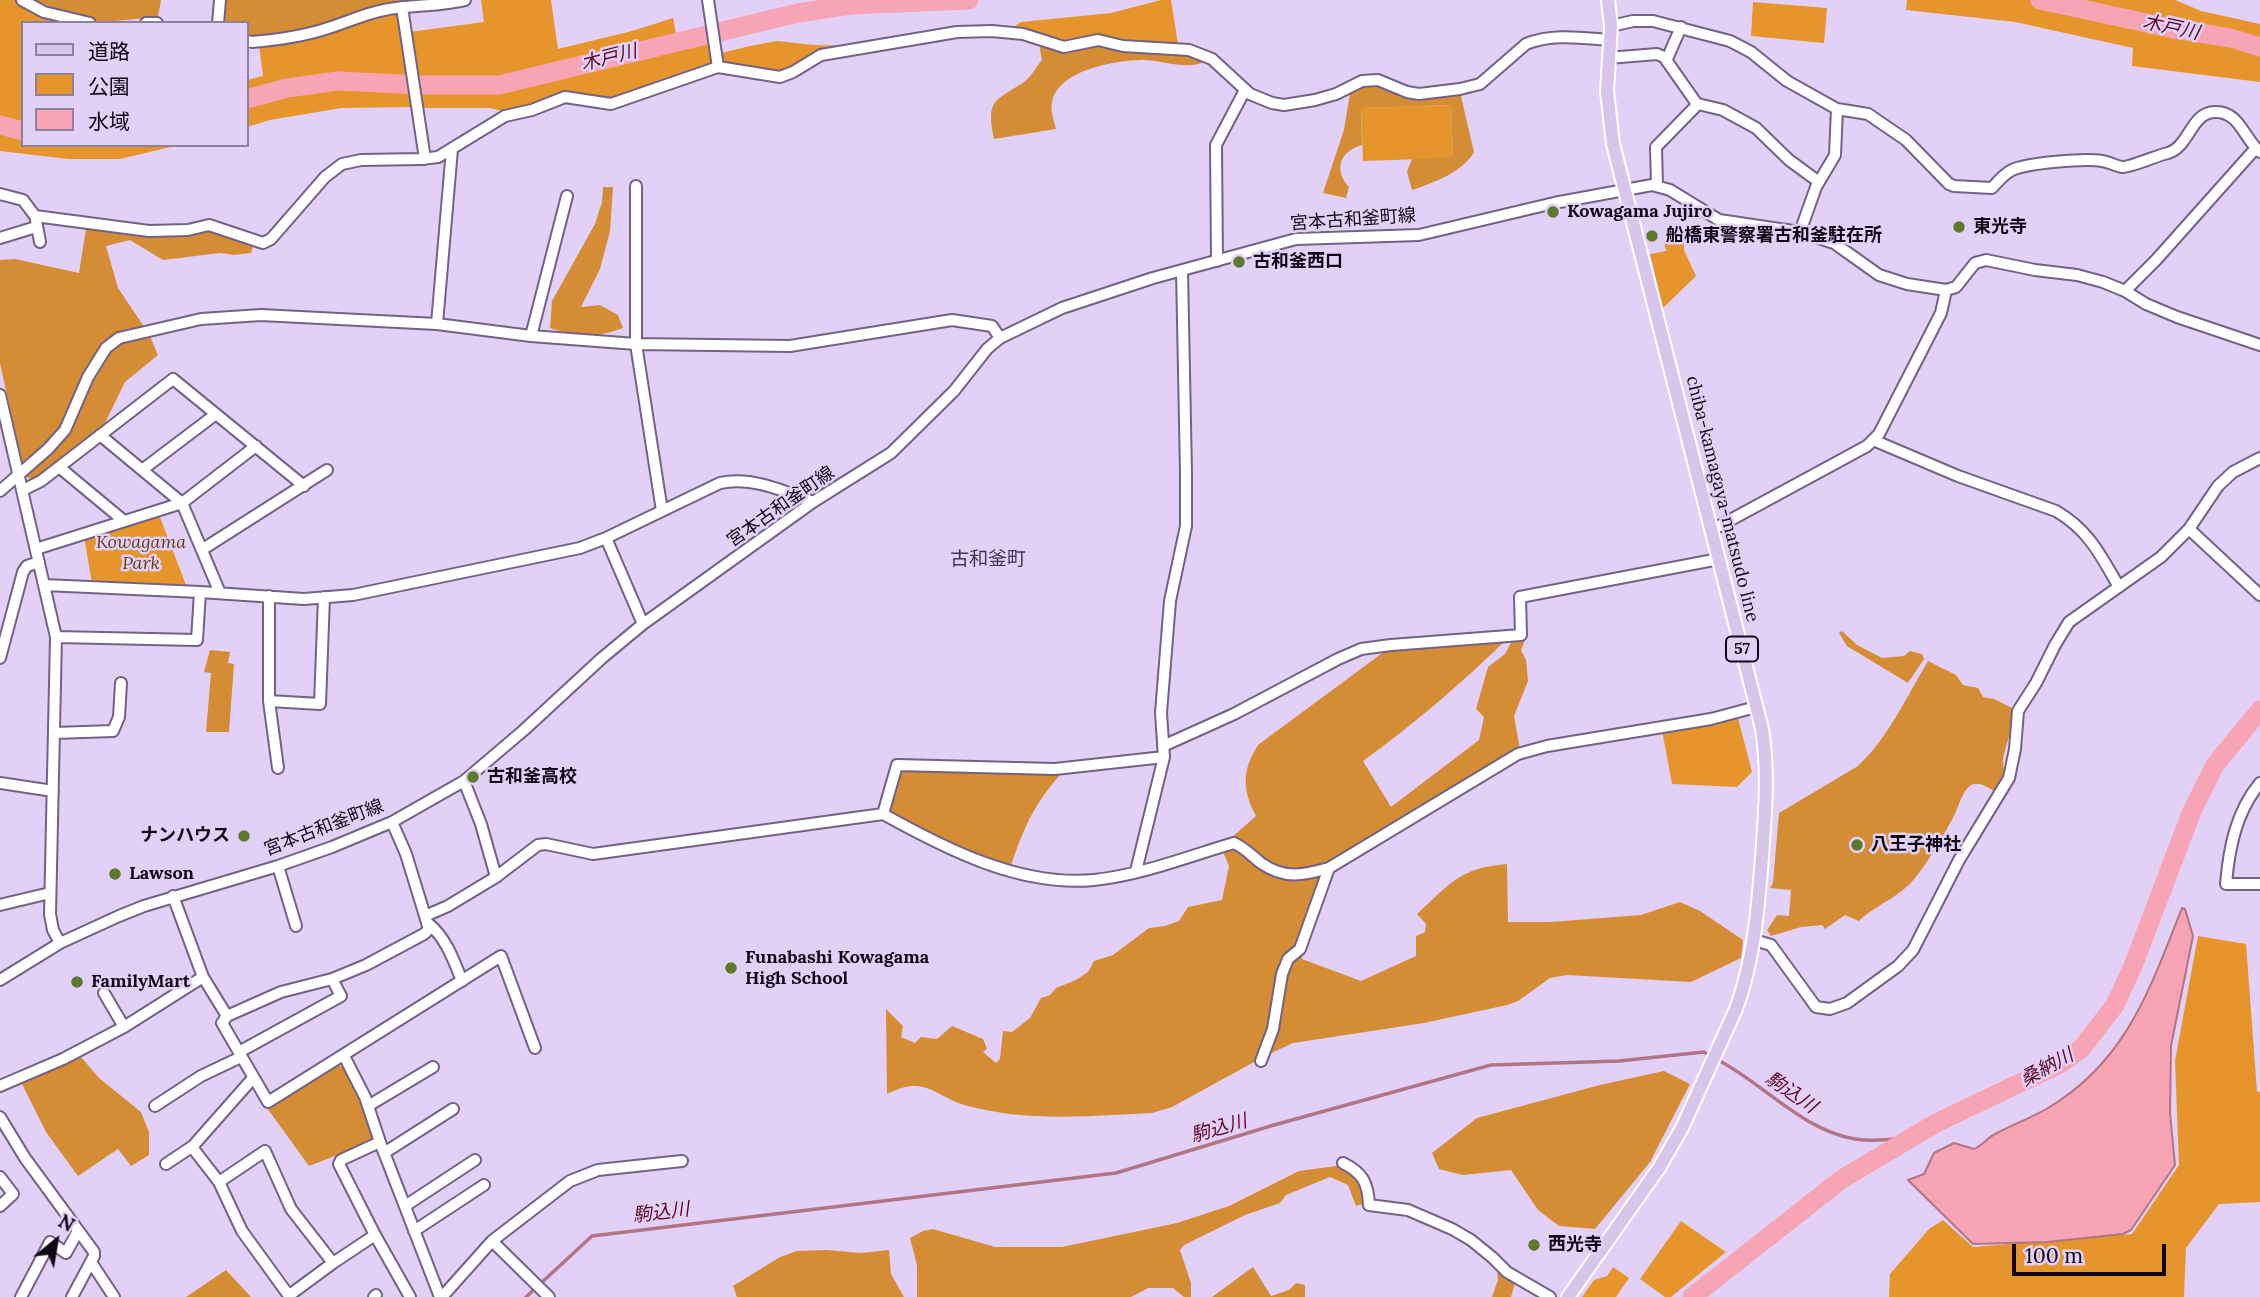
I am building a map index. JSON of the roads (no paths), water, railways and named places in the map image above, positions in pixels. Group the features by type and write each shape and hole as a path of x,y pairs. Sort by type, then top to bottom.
{"main road":[{"name":"chiba-kamagaya-matsudo line","path":"1568,1297 1659,1168 1682,1128 1743,990 1754,940 1767,792 1766,754 1756,707 1623,189 1610,122 1608,58 1611,26 1608,0"}],"street":[{"path":"22,0 44,12 82,21"},
{"path":"218,21 220,0"},
{"path":"248,41 289,38 382,10 428,4 445,5 465,0"},
{"path":"708,0 718,67"},
{"path":"402,7 425,159"},
{"path":"1611,26 1653,20 1736,43 1787,81 1836,108 1868,114 1906,140 1943,180 1954,186 1992,188 2009,172 2033,165 2101,161 2126,167 2175,150 2202,115 2224,113 2233,118 2258,147 2125,291"},
{"path":"1667,59 1681,27"},
{"path":"0,237 36,221 149,231 209,225 263,243 271,239 325,177 342,164 361,160 438,157 505,116 532,110 565,97 611,104 718,67 780,76 793,72 821,55 957,32 1023,34 1064,47 1098,40 1124,46 1189,50 1212,59 1245,90 1272,103 1284,105 1336,94 1363,81 1378,80 1419,94 1436,93 1480,84 1526,44 1534,41 1562,37 1610,40"},
{"path":"1608,58 1657,54 1667,59 1697,104 1723,110 1756,128 1789,160 1819,182"},
{"path":"1217,261 1216,145 1245,90"},
{"path":"1697,104 1655,149 1657,186 1670,190 1719,220 1800,232 1834,243 1879,275 1907,284 1947,290 1956,287 1975,263 1986,260 2077,275 2125,291 2166,313 2260,345"},
{"path":"1800,232 1819,182 1835,155 1836,108"},
{"path":"437,324 452,149"},
{"path":"636,186 636,344 662,511"},
{"name":"宮本古和釜町線","path":"0,980 60,943 144,905 278,866 392,822 464,781 643,624 813,502 891,453 954,391 987,349 1000,338 1062,308 1182,270 1310,237 1419,235 1623,189 1657,186"},
{"path":"0,194 23,200 36,221 40,242"},
{"path":"531,336 567,196"},
{"path":"1136,871 1163,752 1161,713 1170,601 1186,526 1182,270"},
{"path":"1712,530 1867,446 1879,434 1941,313 1947,290"},
{"path":"0,491 48,449 65,430 88,377 106,348 119,338 201,319 261,315 437,324 531,336 636,344 790,346 952,320 992,326 1000,338"},
{"path":"23,491 41,481 173,379 304,486"},
{"path":"0,395 56,637 50,894 51,922 60,943"},
{"path":"142,470 216,414"},
{"path":"100,435 182,503 220,593"},
{"path":"1873,440 1915,459 2056,511 2090,537 2119,587"},
{"path":"36,549 182,503 256,446"},
{"path":"1754,940 1771,945 1816,1007 1830,1009 1847,1003 1898,966 1913,950 1959,860 2008,778 2015,748 2018,711 2069,622 2161,557 2189,529 2218,486 2234,472 2260,458"},
{"path":"59,467 124,521"},
{"path":"203,549 327,470"},
{"path":"44,585 304,599 353,595 580,548 720,483 734,480 775,488 813,502"},
{"path":"2189,529 2260,595"},
{"path":"606,538 643,624"},
{"path":"883,814 897,765 1055,769 1163,752 1361,649 1521,635 1520,597 1719,559"},
{"path":"0,658 23,572 27,566 38,562"},
{"path":"56,637 197,640 200,592"},
{"path":"269,596 269,701 278,768"},
{"path":"269,701 320,704 324,597"},
{"path":"0,606 12,609"},
{"path":"54,733 113,731 119,717 121,682"},
{"path":"427,920 496,877 538,845 546,844 593,854 883,814 925,837 1024,876 1042,879 1091,880 1136,871 1234,843 1263,864 1299,876 1329,868 1518,754 1547,746 1711,719 1756,707"},
{"path":"464,781 481,824 496,877"},
{"path":"0,783 53,791"},
{"path":"2260,783 2236,825 2226,884 2260,884"},
{"path":"392,822 406,854 429,929 366,965 332,979 281,992 227,1016 222,1023 268,1102 501,956 535,1048"},
{"path":"278,866 296,926"},
{"path":"1261,1060 1273,1029 1282,974 1288,959 1300,948 1329,868"},
{"path":"0,905 50,894"},
{"path":"173,896 203,977 227,1016"},
{"path":"427,920 437,931 462,981"},
{"path":"0,1086 64,1059 124,1027 203,977"},
{"path":"155,1106 201,1076 341,996 332,979"},
{"path":"104,993 124,1027"},
{"path":"344,1056 368,1106 441,1297 492,1241 570,1181 598,1170 682,1161"},
{"path":"368,1106 433,1067"},
{"path":"166,1164 193,1146 253,1078"},
{"path":"410,1297 339,1164 341,1160 382,1148 453,1109"},
{"path":"0,1117 25,1158 94,1252 72,1297"},
{"path":"193,1146 219,1182 242,1231 287,1293 291,1294 375,1235"},
{"path":"219,1182 265,1151 291,1209 333,1263"},
{"path":"405,1206 475,1160"},
{"path":"1343,1163 1357,1170 1368,1188 1369,1205 1408,1210 1452,1229 1471,1240 1507,1272 1550,1297"},
{"path":"0,1177 13,1194 0,1206"},
{"path":"414,1231 484,1185"},
{"path":"21,1297 50,1242 66,1253 78,1231"},
{"path":"492,1241 545,1294"},
{"path":"91,1262 114,1297"}],"water":[{"path":"2182,908 2185,909 2193,936 2171,1046 2170,1113 2175,1165 2131,1230 2123,1234 2047,1242 1973,1244 1908,1180 1924,1174 1934,1153 1954,1143 1977,1148 1995,1134 2048,1108 2098,1068 2133,1020 2159,966"}],"waterway":[{"name":"木戸川","path":"248,99 287,88 338,81 499,85 798,13 851,5 969,0"},
{"name":"木戸川","path":"2040,0 2174,29 2231,38 2260,47"},
{"name":"木戸川","path":"0,125 21,130"},
{"name":"桑納川","path":"1692,1297 1842,1179 1936,1123 2060,1064 2081,1049 2115,1005 2133,966 2192,811 2215,765 2260,710"},
{"name":"駒込川","path":"526,1297 592,1236 1116,1173 1274,1125 1491,1065 1619,1061 1704,1052 1711,1056"},
{"name":"駒込川","path":"1718,1060 1800,1116 1836,1134 1870,1140 1915,1136"}],"place":[{"name":"Kowagama Jujiro","path":"1553,212"},
{"name":"東光寺","path":"1959,227"},
{"name":"船橋東警察署古和釜駐在所","path":"1652,236"},
{"name":"古和釜西口","path":"1239,262"},
{"name":"古和釜高校","path":"473,777"},
{"name":"ナンハウス","path":"244,836"},
{"name":"八王子神社","path":"1857,845"},
{"name":"Lawson","path":"115,874"},
{"name":"Funabashi Kowagama High School","path":"731,968"},
{"name":"FamilyMart","path":"77,982"},
{"name":"西光寺","path":"1534,1245"}],"district":[{"name":"古和釜町","path":"988,560"}],"park label":[{"name":"Kowagama Park","path":"141,553"}]}
